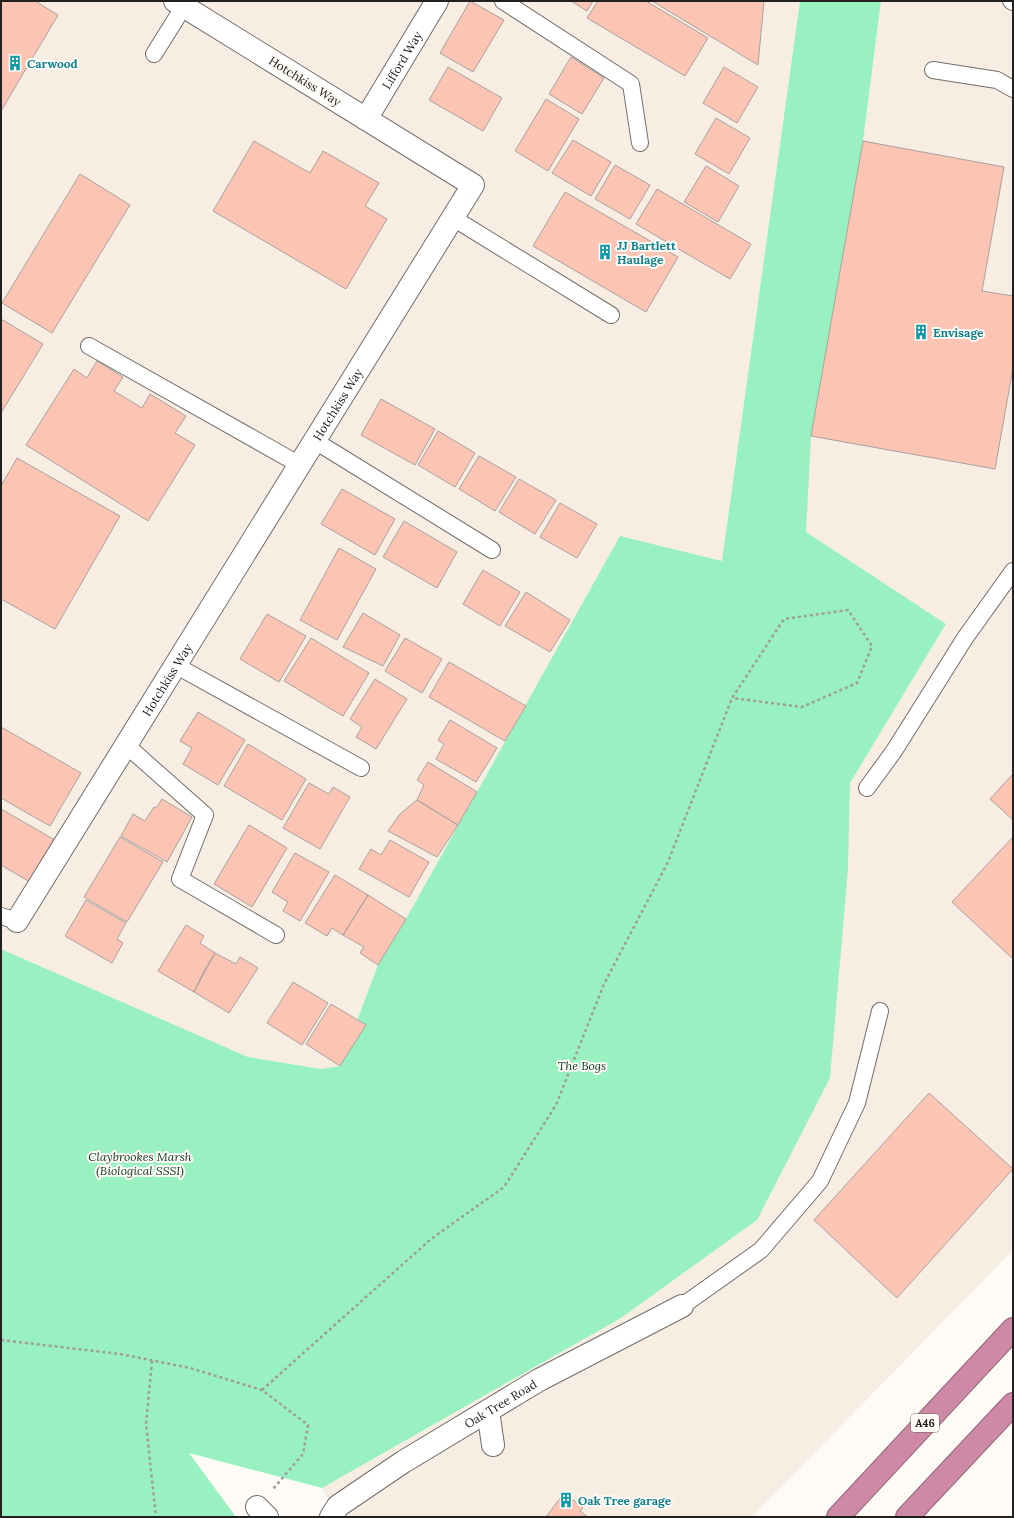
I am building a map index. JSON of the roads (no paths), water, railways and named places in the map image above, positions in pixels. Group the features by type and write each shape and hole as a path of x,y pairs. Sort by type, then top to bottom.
{"highway":[{"name":"A46","path":"838,1517 1013,1329"},
{"path":"907,1517 1013,1404"}],"street":[{"name":"Lifford Way","path":"366,119 437,1"},
{"name":"Hotchkiss Way","path":"9,919 126,745 473,185 180,4"},
{"name":"Oak Tree Road","path":"331,1517 338,1506 396,1466 539,1380 682,1306"},
{"path":"488,1411 493,1445"}],"lane":[{"path":"503,1 631,84 640,143"},
{"path":"154,54 180,4"},
{"path":"933,70 997,80 1013,89"},
{"path":"453,218 611,315"},
{"path":"90,346 300,465"},
{"path":"315,441 492,550"},
{"path":"867,788 894,751 965,638 1013,571"},
{"path":"175,666 361,768"},
{"path":"126,745 205,815 180,879 276,935"},
{"path":"682,1306 761,1250 820,1181 857,1103 880,1011"}],"place":[{"name":"Carwood","path":"15,63"},
{"name":"JJ Bartlett Haulage","path":"605,252"},
{"name":"Envisage","path":"921,332"},
{"name":"Oak Tree garage","path":"566,1500"}],"park label":[{"name":"The Bogs","path":"582,1065"},
{"name":"Claybrookes Marsh (Biological SSSI)","path":"140,1163"}]}
